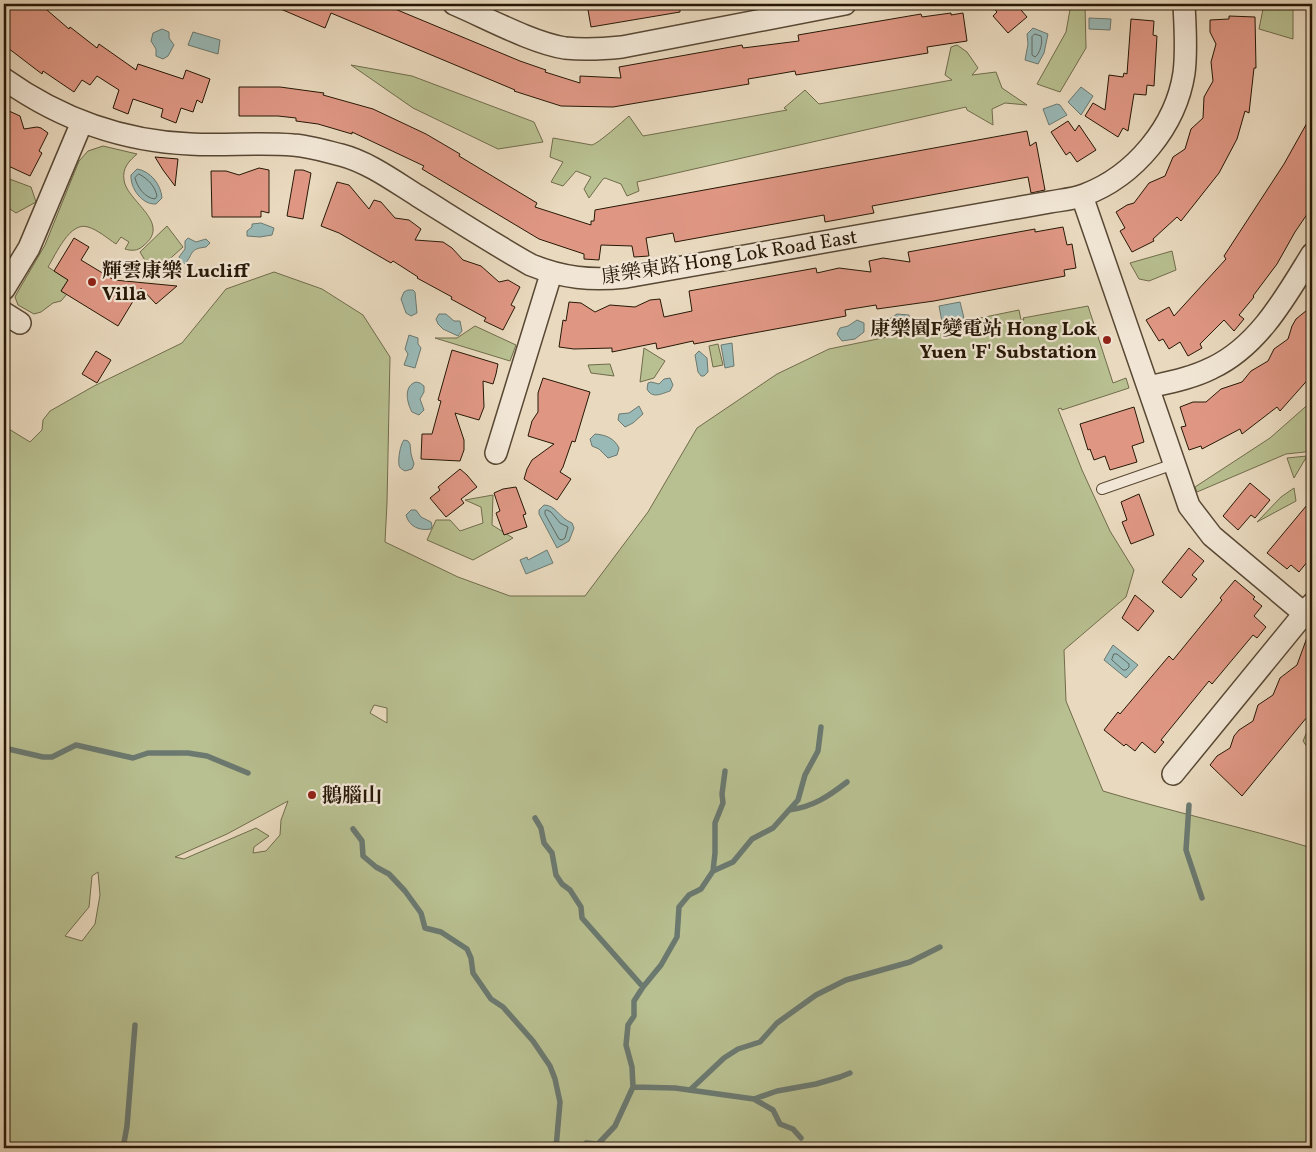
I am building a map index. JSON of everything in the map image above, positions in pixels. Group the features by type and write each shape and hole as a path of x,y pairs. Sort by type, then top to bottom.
{"street":[{"path":"459,5 545,42 563,48 591,50 622,47 845,4"},
{"name":"康樂東路 Hong Lok Road East","path":"4,79 56,111 82,122 138,138 192,144 253,143 294,145 344,156 394,181 531,265 551,274 603,280 1082,196 1103,185 1132,165 1152,144 1169,118 1175,106 1184,74 1184,4"},
{"path":"4,289 29,248 82,122"},
{"path":"1082,196 1189,506 1212,536 1309,613 1173,774"},
{"path":"1149,387 1191,377 1213,368 1233,356 1248,343 1272,316 1312,254"},
{"path":"496,453 551,274"}],"lane":[{"path":"1102,489 1174,464"}],"green space":[{"path":"1071,4 1085,4 1086,48 1060,92 1037,84 1066,32"},
{"path":"1264,4 1293,4 1293,39 1259,29"},
{"path":"957,45 967,52 978,68 972,75 996,72 1002,88 1027,105 1005,103 992,109 993,125 967,110 966,107 637,182 639,191 627,196 621,184 605,178 589,198 584,189 591,177 576,171 563,186 551,182 563,162 550,157 553,138 592,145 605,137 629,116 643,136 787,110 784,108 805,90 819,104 952,80 945,75 951,47"},
{"path":"351,65 412,76 534,122 543,142 498,149 413,108"},
{"path":"103,146 137,154 125,168 124,180 132,196 151,221 153,229 151,237 141,248 130,250 125,249 129,242 121,237 116,244 92,228 81,226 75,229 59,247 48,267 68,280 61,291 67,294 61,301 53,303 41,312 34,314 18,305 15,297 45,245 79,161 88,151"},
{"path":"4,177 31,187 36,202 16,213 4,205"},
{"path":"167,226 183,247 153,274 140,252"},
{"path":"1172,251 1176,270 1149,281 1139,279 1130,263"},
{"path":"274,272 322,289 363,315 390,357 385,542 458,577 510,596 585,596 648,512 697,428 777,374 829,349 1019,310 1021,320 1024,320 1023,318 1088,306 1113,383 1126,378 1129,388 1062,410 1061,408 1058,409 1082,470 1110,531 1134,570 1126,597 1064,650 1066,701 1103,791 1312,848 1312,1148 4,1148 4,426 30,442 42,430 43,420 50,411 94,386 182,343 226,289","holes":["374,705 387,708 387,723 370,713","288,801 281,820 280,835 266,851 253,853 254,847 269,836 256,828 184,859 175,857 227,834","98,872 100,895 95,924 82,941 65,936 89,907 92,876"]},
{"path":"475,326 516,345 510,361 435,338 457,338"},
{"path":"718,344 723,365 713,367 709,346"},
{"path":"644,348 665,361 654,378 640,382"},
{"path":"610,364 614,376 591,373 588,365"},
{"path":"1312,401 1312,446 1305,452 1286,454 1197,492 1195,487 1270,438"},
{"path":"1307,456 1294,478 1287,458"},
{"path":"1294,488 1296,501 1257,522 1281,497"},
{"path":"493,495 492,525 513,538 473,560 427,540 436,520 450,520 460,531 483,523 481,507 465,500"},
{"path":"1312,720 1312,754 1303,741"}],"water":[{"path":"1089,18 1111,19 1110,30 1089,29"},
{"path":"1033,28 1048,34 1044,53 1038,64 1025,60 1028,44 1027,34"},
{"path":"162,29 169,32 169,38 174,45 168,56 163,59 156,56 156,49 151,41 153,33"},
{"path":"193,32 220,40 218,54 188,45"},
{"path":"1081,87 1093,96 1081,115 1068,102"},
{"path":"1057,104 1060,105 1067,115 1049,125 1043,109"},
{"path":"137,169 150,175 160,188 162,198 156,204 146,202 135,190 131,175"},
{"path":"261,223 274,228 272,235 260,237 247,236 247,231 252,227 252,224"},
{"path":"188,238 196,242 206,239 210,243 206,247 194,250 185,264 180,261 179,257 185,249 185,241"},
{"path":"408,290 415,292 417,313 411,316 406,313 401,299 404,292"},
{"path":"960,302 964,318 942,322 939,306"},
{"path":"439,314 446,314 454,321 460,321 462,331 458,336 443,329 438,324 436,319"},
{"path":"897,314 909,315 910,325 901,329 899,333 877,331 877,322 888,320"},
{"path":"857,320 864,323 864,332 855,339 842,341 837,334 840,328 848,326"},
{"path":"409,335 418,338 418,344 421,348 415,368 404,365 408,354 405,349"},
{"path":"732,343 734,366 725,368 721,345"},
{"path":"699,351 707,358 708,372 704,376 701,376 698,372 695,355"},
{"path":"670,378 673,385 670,391 654,395 647,389 648,383 659,384 664,379"},
{"path":"416,382 424,386 424,392 420,399 424,410 419,415 412,412 407,395 409,387"},
{"path":"639,406 643,414 633,423 625,427 618,420 619,414 629,413"},
{"path":"595,434 612,439 619,448 617,455 608,458 599,449 592,446 590,439"},
{"path":"404,440 410,444 414,464 412,469 405,471 400,467 399,462 400,449"},
{"path":"544,505 555,509 572,523 574,528 569,541 557,548 539,514 539,510"},
{"path":"411,510 416,510 421,517 431,522 431,529 419,529 412,525 406,515"},
{"path":"547,550 553,563 526,574 520,560 527,557 528,560"},
{"path":"1113,645 1138,665 1126,678 1104,660"}],"building":[{"path":"4,4 40,4 69,29 70,27 97,48 99,44 136,70 138,64 183,79 186,70 210,79 202,103 197,100 193,112 181,108 176,123 161,117 163,109 133,99 128,114 113,108 119,90 97,76 90,85 82,80 74,92 43,71 42,74 4,45"},
{"path":"269,4 383,4 546,70 545,72 580,83 580,76 621,78 619,67 742,45 743,48 799,41 798,35 921,14 922,17 963,13 967,41 927,47 928,53 796,75 795,71 748,79 749,84 613,107 561,106 514,91 331,13 325,28"},
{"path":"587,4 680,4 680,12 591,27"},
{"path":"990,4 1016,4 1027,17 1008,33 993,16 997,12"},
{"path":"1229,16 1255,17 1256,68 1254,68 1249,113 1245,111 1237,139 1219,173 1181,221 1177,217 1153,239 1154,241 1132,252 1120,231 1125,228 1116,212 1134,203 1149,183 1165,176 1173,157 1185,149 1191,129 1203,118 1204,97 1213,81 1211,62 1216,44 1210,32 1210,20 1229,19"},
{"path":"1131,19 1154,21 1153,35 1157,36 1154,86 1147,85 1146,95 1134,94 1128,131 1123,128 1118,137 1085,116 1093,103 1105,110 1109,75 1123,77 1124,73 1127,74"},
{"path":"239,87 280,87 324,93 323,95 373,109 426,134 460,154 459,156 537,203 535,207 591,225 591,221 594,221 595,210 1027,131 1030,146 1036,142 1045,190 1031,193 1028,177 872,206 874,213 825,222 824,215 675,242 673,233 646,238 649,256 634,257 632,246 601,245 599,260 584,259 584,254 539,239 422,169 424,166 352,132 352,134 318,124 296,121 296,118 239,116"},
{"path":"9,111 20,116 24,129 37,127 48,133 39,151 42,153 30,176 4,164 4,119"},
{"path":"1312,114 1312,207 1277,264 1239,315 1244,319 1234,331 1224,320 1200,344 1202,348 1188,356 1180,342 1169,349 1163,339 1159,341 1146,320 1169,307 1174,316 1226,259 1224,256 1284,164"},
{"path":"1068,121 1075,131 1079,125 1096,150 1077,162 1070,152 1066,155 1051,132"},
{"path":"155,157 178,159 175,186 163,170"},
{"path":"259,168 269,170 269,213 261,211 261,217 212,217 211,171 226,171 239,175"},
{"path":"295,170 311,173 303,219 287,216"},
{"path":"337,182 349,185 369,209 374,200 381,202 395,218 409,220 421,229 415,240 443,242 452,248 463,260 481,266 499,282 508,280 520,287 511,305 515,307 503,330 484,321 486,318 451,299 452,297 417,278 393,261 391,263 339,233 321,226"},
{"path":"1063,227 1067,245 1072,244 1076,268 1064,270 1065,276 934,301 877,309 876,305 845,310 846,316 694,344 693,341 657,349 656,343 612,352 612,348 574,349 559,347 563,320 566,321 569,302 581,303 595,312 610,305 635,307 650,300 660,299 664,317 692,311 689,291 816,268 817,273 839,268 871,272 869,261 883,258 910,262 908,252 1035,229 1035,232"},
{"name":"輝雲康樂 Lucliff Villa","path":"74,238 89,247 81,260 114,280 177,286 156,304 141,288 118,326 61,291 68,280 54,271"},
{"path":"1312,306 1312,375 1280,411 1277,407 1242,434 1240,429 1202,449 1201,446 1189,450 1181,427 1186,426 1180,407 1193,402 1206,402 1221,389 1242,382 1251,371 1268,361 1274,349 1288,339 1296,319"},
{"path":"452,350 498,364 496,374 493,384 483,381 484,407 479,420 455,413 464,440 464,450 460,461 421,459 422,434 432,434 441,401 438,400"},
{"path":"96,351 111,360 97,383 82,374"},
{"path":"543,378 590,392 575,442 572,441 560,472 571,479 557,500 524,479 532,460 554,444 528,436 532,421 538,412 538,393"},
{"path":"1134,407 1144,442 1132,446 1137,462 1110,470 1105,456 1094,460 1090,449 1088,450 1080,424"},
{"path":"460,469 477,487 461,499 464,503 446,517 430,498 440,490 438,487"},
{"path":"1250,483 1270,500 1255,518 1251,515 1238,530 1223,516"},
{"path":"516,487 526,514 523,515 527,527 504,535 496,513 500,511 494,493"},
{"path":"1139,494 1154,535 1131,544 1122,522 1127,520 1121,502"},
{"path":"1312,499 1312,556 1299,572 1291,565 1287,569 1267,553"},
{"path":"1189,548 1204,561 1192,575 1197,579 1181,598 1162,582"},
{"path":"1235,580 1255,597 1253,599 1262,606 1254,616 1266,627 1257,638 1253,635 1212,684 1209,681 1161,740 1164,742 1155,753 1142,742 1135,751 1126,744 1124,746 1104,730 1169,656 1173,660 1222,600 1220,598"},
{"path":"1135,595 1154,611 1138,631 1122,618"},
{"path":"1309,632 1312,632 1312,711 1242,796 1210,765 1217,756 1230,748 1234,736 1239,730 1253,721 1258,705 1273,695 1280,678 1297,665"}],"waterway":[{"path":"581,1148 586,1143 598,1144 615,1126 633,1087 632,1067 626,1045 628,1025 634,1016 634,1001 661,965 677,937 679,907 689,895 701,889 713,871 733,862 752,839 773,828 798,800 805,775 818,751 821,727"},
{"path":"4,748 43,757 52,757 76,745 133,758 148,753 188,753 207,756 248,773"},
{"path":"713,871 715,823 723,803 722,794 725,771"},
{"path":"789,810 798,809 820,800 847,782"},
{"path":"1189,805 1186,850 1202,898"},
{"path":"535,818 541,828 544,843 552,853 556,875 562,884 570,890 581,907 582,918 643,987"},
{"path":"353,829 362,841 363,856 376,867 389,874 405,891 421,913 425,928 441,932 467,949 471,958 473,973 491,999 503,1007 533,1041 550,1066 560,1102 556,1148"},
{"path":"690,1090 724,1058 738,1049 760,1042 777,1023 816,995 846,980 910,962 940,947"},
{"path":"123,1148 127,1126 135,1025"},
{"path":"633,1087 675,1088 754,1099 777,1091 816,1084 850,1073"},
{"path":"754,1099 773,1110 780,1124 793,1129 801,1138"}],"place":[{"name":"輝雲康樂 Lucliff Villa","path":"92,282"},
{"name":"康樂園F變電站 Hong Lok Yuen 'F' Substation","path":"1107,340"},
{"name":"鵝腦山","path":"312,795"}]}
